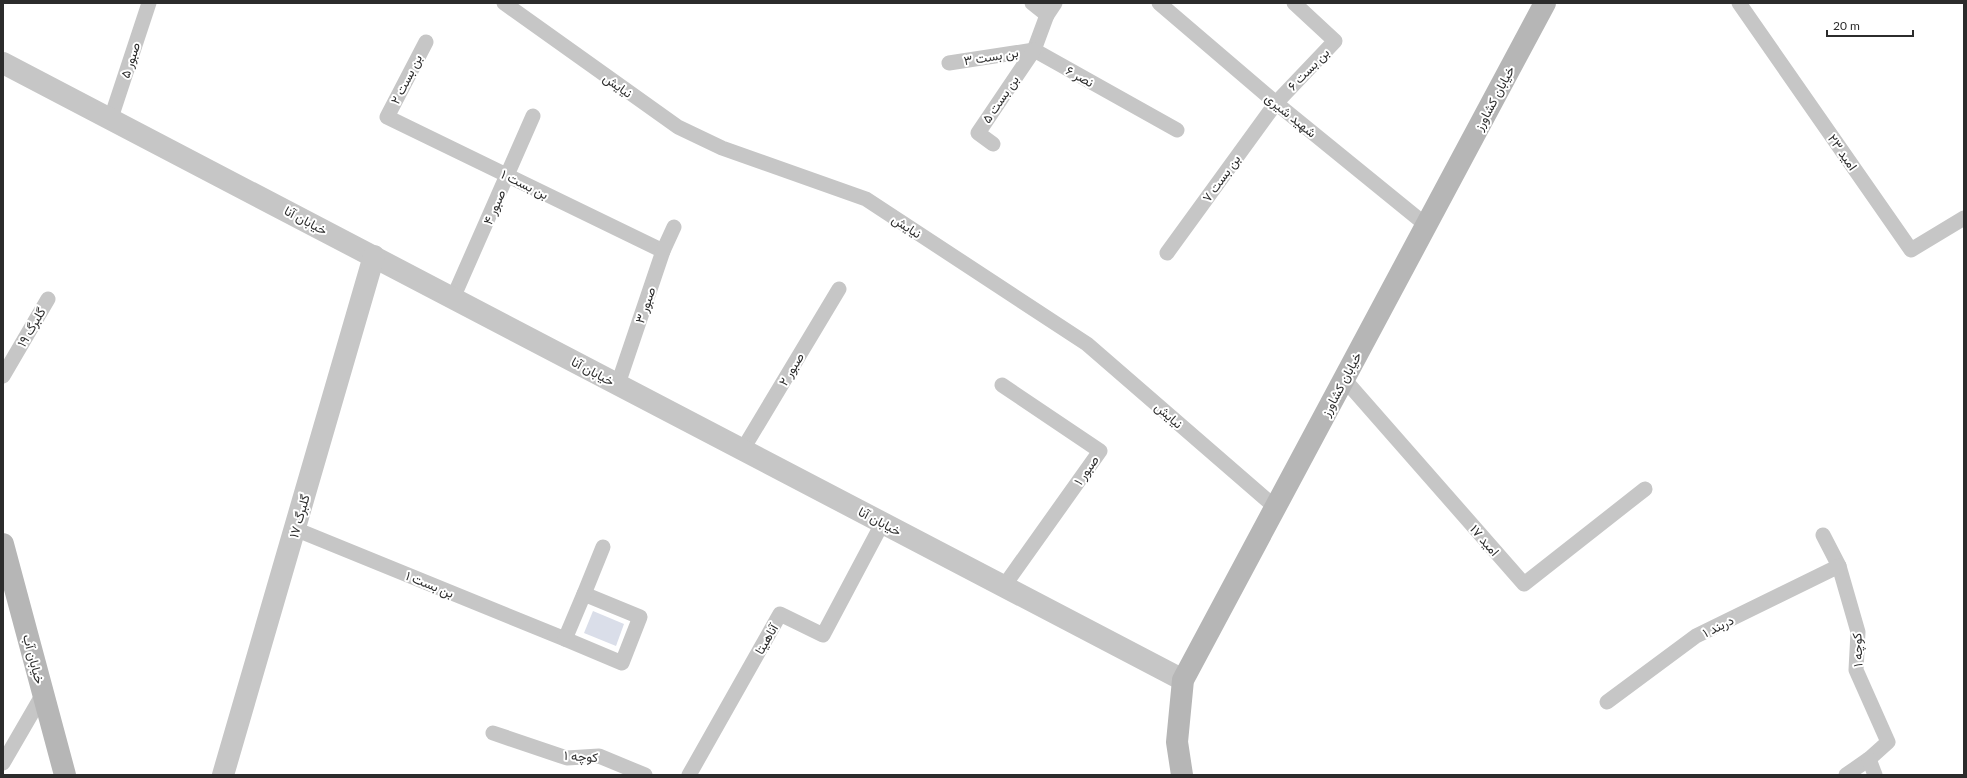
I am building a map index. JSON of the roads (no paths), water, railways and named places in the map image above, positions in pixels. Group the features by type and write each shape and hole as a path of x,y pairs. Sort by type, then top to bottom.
{"main road":[{"name":"خیابان کشاورز","path":"1182,775 1177,742 1183,680 1545,3"},
{"name":"خیابان آب","path":"3,544 65,775"}],"street":[{"name":"خیابان آنا","path":"3,62 1183,680"},
{"name":"گلبرگ ۱۷","path":"223,775 374,256"}],"lane":[{"name":"صبور ۵","path":"111,118 149,3"},
{"name":"نیایش","path":"504,3 678,127 722,148 866,199 873,203 1087,344 1275,507"},
{"path":"1032,3 1051,9 1034,50"},
{"name":"شهید شیری","path":"1159,3 1276,103 1426,225"},
{"name":"بن بست ۶","path":"1276,103 1335,41 1294,3"},
{"name":"امید ۲۳","path":"1739,3 1911,250 1964,218"},
{"name":"بن بست ۲","path":"387,117 426,42"},
{"name":"بن بست ۳","path":"949,63 1034,50"},
{"name":"نصر ۶","path":"1034,50 1177,130"},
{"name":"بن بست ۵","path":"994,144 978,133 1034,50"},
{"name":"بن بست ۷","path":"1167,253 1276,103"},
{"name":"صبور ۴","path":"454,298 533,116"},
{"name":"بن بست ۱","path":"387,117 663,251"},
{"name":"صبور ۳","path":"618,384 663,251 674,227"},
{"name":"صبور ۲","path":"744,449 839,289"},
{"name":"گلبرگ ۱۹","path":"3,376 48,299"},
{"name":"امید ۱۷","path":"1344,379 1524,584 1645,489"},
{"name":"صبور ۱","path":"1002,385 1100,451 1004,586"},
{"name":"آناهیتا","path":"689,775 780,614 823,635 883,522"},
{"name":"بن بست ۱","path":"295,529 622,663 640,617 584,594"},
{"name":"کوچه ۱","path":"1823,535 1839,566 1858,632 1856,670 1888,742 1869,759"},
{"path":"565,639 603,547"},
{"name":"دربند ۱","path":"1607,702 1696,636 1839,566"},
{"path":"3,763 43,694"},
{"name":"کوچه ۱","path":"493,733 567,758 599,756 645,775"},
{"path":"1846,775 1869,759 1875,775"}]}
